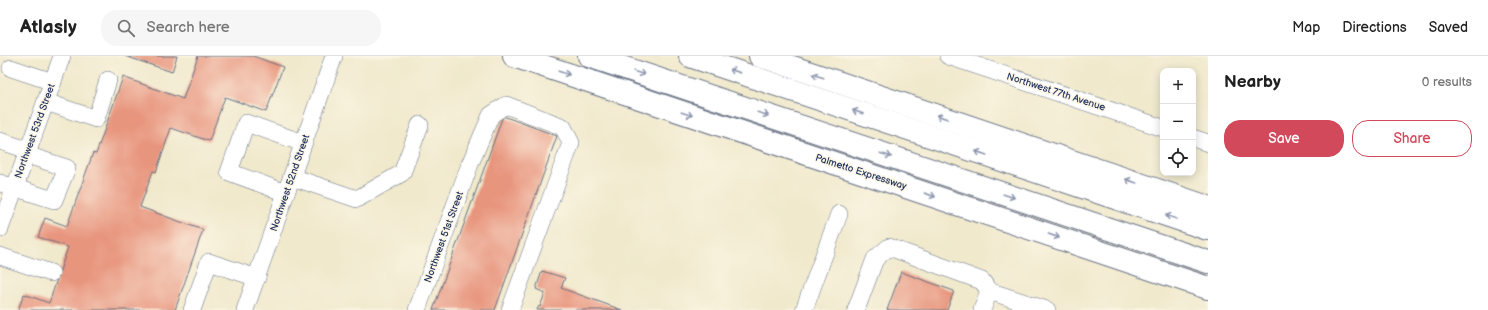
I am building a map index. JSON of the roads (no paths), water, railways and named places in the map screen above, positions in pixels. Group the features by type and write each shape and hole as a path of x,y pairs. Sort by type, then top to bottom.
{"highway":[{"name":"Palmetto Expressway","path":"514,56 1208,288"},
{"path":"589,56 1208,262"},
{"path":"690,56 1208,229"},
{"path":"760,56 1208,207"}],"street":[{"name":"Northwest 53rd Street","path":"0,228 7,185 28,152 62,56"},
{"name":"Northwest 52nd Street","path":"245,310 334,56"},
{"name":"Northwest 77th Avenue","path":"948,56 1160,127"},
{"path":"11,68 53,82"},
{"path":"46,102 96,119 108,80"},
{"name":"Northwest 51st Street","path":"417,310 470,164 491,115 506,105 563,127 571,143 510,310"},
{"path":"286,193 228,172 246,123 303,143"},
{"path":"292,177 356,199 402,173 420,125"},
{"path":"1196,139 1208,143"},
{"path":"0,141 67,168 54,200 7,185"},
{"path":"804,310 839,214"},
{"path":"856,310 875,259 889,247 982,281 989,291 1047,310"},
{"path":"0,256 51,273"},
{"path":"192,310 209,262 257,278"},
{"path":"982,310 989,291"}]}
